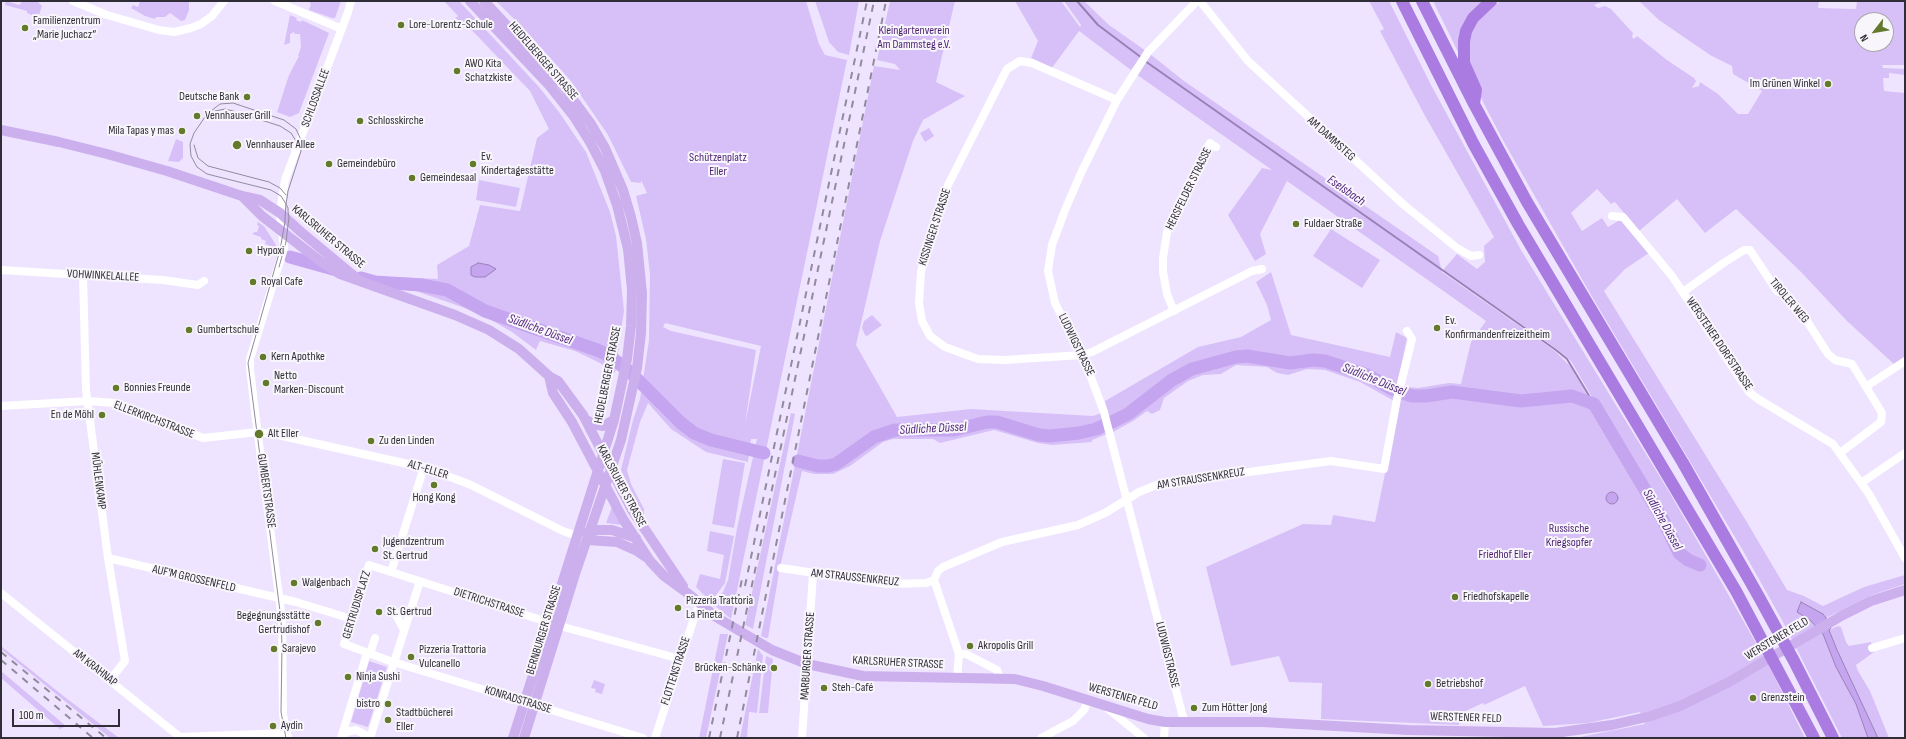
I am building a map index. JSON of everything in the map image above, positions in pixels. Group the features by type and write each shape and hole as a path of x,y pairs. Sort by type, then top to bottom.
{"highway":[{"path":"1402,1 1473,143 1518,224 1736,591 1814,738"},
{"path":"1422,1 1474,104 1527,202 1686,470 1759,597 1794,661 1833,738"},
{"path":"1474,104 1476,90 1464,63 1464,41 1466,31 1473,18 1491,1"}],"main road":[{"name":"HEIDELBERGER STRASSE","path":"470,1 526,59 560,98 583,131 605,172 625,232 631,273 631,326 627,359 614,420 576,536"},
{"name":"HEIDELBERGER STRASSE","path":"484,1 563,86 591,124 615,169 631,217 637,242 642,313 637,368 622,434 589,535"},
{"path":"1,130 59,142 167,172 242,196 260,200 280,213"},
{"path":"242,196 285,239 301,232"},
{"name":"KARLSRUHER STRASSE","path":"280,213 334,262 360,281 387,292 455,315 489,330 519,349 549,376 558,382 586,420 632,510 671,570 690,595"},
{"name":"KARLSRUHER STRASSE","path":"285,239 300,246 310,254 334,262"},
{"name":"KARLSRUHER STRASSE","path":"549,376 553,393 572,422 634,537 650,561 664,576 730,627 772,650 807,664 863,676 957,679"},
{"path":"586,420 603,426 614,420"},
{"path":"576,536 612,530 634,537 646,544 671,570"},
{"path":"589,535 617,542 637,551 650,561"},
{"name":"BERNBURGER STRASSE","path":"513,738 529,703 560,626 575,574 589,535"},
{"name":"BERNBURGER STRASSE","path":"524,738 529,703 550,622 576,536"},
{"name":"WERSTENER FELD","path":"957,679 1000,678 1022,681 1154,721 1165,722 1262,722 1408,730 1544,733 1592,729 1642,718 1680,706 1709,693 1843,615 1871,602 1905,590"}],"street":[{"path":"73,1 107,15 159,30 174,32 201,24 212,16 224,1"},
{"path":"275,1 342,29"},
{"name":"SCHLOSSALLEE","path":"285,239 280,213 282,190 286,175 342,29 351,1"},
{"name":"SCHLOSSALLEE","path":"348,12 354,1"},
{"name":"LUDWIGSTRASSE","path":"1184,721 1105,416 1082,355 1054,298 1048,271 1050,256 1065,210 1117,100 1136,68 1148,52 1198,1"},
{"name":"AM DAMMSTEG","path":"1198,1 1248,61 1404,205 1456,248 1471,256 1479,255"},
{"name":"KISSINGER STRASSE","path":"1082,355 1010,360 978,359 945,347 930,336 922,321 919,303 921,272 927,244 948,185 997,87 1010,66 1020,61 1032,63 1117,100"},
{"name":"HERSFELDER STRASSE","path":"1174,311 1166,294 1163,272 1162,258 1167,232 1210,143 1216,147"},
{"name":"WERSTENER DORFSTRASSE","path":"1612,216 1622,217 1684,292 1749,392 1758,399 1828,440 1840,453 1875,504 1905,558"},
{"name":"GUMBERTSTRASSE","path":"285,239 250,358 250,369 280,599 284,644 283,715 287,735"},
{"name":"TIROLER WEG","path":"1684,292 1722,264 1744,250 1750,250 1777,291 1786,295 1801,317 1805,318 1828,354 1835,360 1852,364 1880,407 1882,420 1840,453"},
{"name":"VOHWINKELALLEE","path":"1,270 163,280 198,285 204,281"},
{"path":"1082,355 1092,352 1252,271 1262,270"},
{"name":"MÜHLENKAMP","path":"83,275 86,390 108,558 125,661 110,680"},
{"name":"AM STRAUSSENKREUZ","path":"780,568 888,584 926,583 934,580 943,566 1002,542 1078,525 1109,511 1139,492 1158,484 1331,461 1384,469 1397,399 1412,339 1408,331"},
{"path":"1867,386 1905,361"},
{"name":"ELLERKIRCHSTRASSE","path":"1,406 88,401 115,403 204,438 258,432"},
{"name":"ALT-ELLER","path":"258,432 424,467 471,485 576,536"},
{"path":"1861,483 1905,453"},
{"path":"391,572 424,467"},
{"name":"AUF'M GROSSENFELD","path":"108,558 296,602 352,619"},
{"name":"GERTRUDISPLATZ","path":"391,572 369,565 344,644 393,662"},
{"name":"DIETRICHSTRASSE","path":"391,572 560,626 680,659"},
{"name":"MARBURGER STRASSE","path":"802,738 813,574"},
{"path":"934,580 959,654 957,679"},
{"path":"370,738 420,581"},
{"name":"AM KRAHNAP","path":"1,593 180,737 287,735"},
{"name":"FLOTTENSTRASSE","path":"655,738 696,611 700,604"},
{"path":"394,611 404,630"},
{"path":"341,738 375,638"},
{"path":"1872,648 1905,638"},
{"path":"959,654 966,654 998,670 1000,678"},
{"name":"KONRADSTRASSE","path":"393,662 498,694 509,699 529,703 643,738"},
{"path":"1041,738 1073,721 1084,710 1088,700"},
{"path":"1105,706 1144,738"},
{"path":"1164,738 1165,722"},
{"path":"341,738 346,732 356,730 360,731 366,738"}],"green space":[{"path":"6,1 19,5 23,1 37,1 42,6 39,15 35,14 34,16 27,13 27,11 5,5"},
{"path":"140,1 189,1 189,10 185,20 181,21 170,13 165,17 156,17 155,19 145,16 131,8 133,5 138,7"},
{"path":"308,1 341,1 335,18 332,18 309,10 311,4"},
{"path":"444,1 459,1 539,87 559,112 586,152 610,212 616,236 624,311 615,373 600,363 575,351 540,341 536,350 512,332 486,317 407,288 399,277 438,279 437,265 469,246 480,205 520,211 537,138 549,129 530,91 463,21 456,27 451,21 458,16"},
{"name":"Schützenplatz Eller","path":"496,1 806,1 819,44 825,55 847,60 731,619 713,604 723,592 728,580 737,528 757,439 751,439 748,462 706,452 671,429 648,403 640,422 627,470 631,484 644,509 644,516 621,470 633,420 640,399 649,340 650,275 646,239 636,196 647,193 641,180 641,183 631,182 608,135 571,81 527,32","holes":["665,323 761,346 745,424 756,350 671,331 663,327"]},
{"path":"815,1 859,1 849,55 838,52 829,42"},
{"name":"Kleingartenverein Am Dammsteg e.V.","path":"890,1 955,1 936,82 965,96 923,120 913,141 880,241 856,345 897,417 971,409 1093,416 1101,413 1107,434 1092,440 1092,442 1052,445 1038,443 994,430 940,443 933,439 893,439 883,442 850,466 833,474 814,474 802,471 780,567 768,638 766,638 761,636 874,66 900,70 895,64 877,60"},
{"path":"1015,1 1061,1 1080,27 1081,25 1064,1 1084,1 1109,25 1146,51 1131,70 1079,31 1052,68 1031,58 1038,41"},
{"name":"Friedhof Eller","path":"1369,1 1389,1 1431,85 1521,250 1668,490 1769,666 1805,738 1575,738 1645,724 1640,712 1588,723 1543,726 1525,686 1484,705 1483,703 1459,714 1459,725 1321,719 1322,683 1289,682 1279,656 1231,666 1206,567 1303,524 1331,525 1333,515 1375,522 1403,386 1418,388 1449,383 1461,384 1471,342 1486,321 1287,181 1260,234 1266,254 1255,261 1228,215 1262,168 1272,170 1136,74 1150,54 1184,81 1438,256 1442,272 1555,351 1570,366 1662,523 1680,557 1700,568 1701,565 1684,555 1571,361 1557,349 1443,270 1457,254 1477,269 1485,262 1484,246 1494,237 1424,114 1380,31 1384,29"},
{"path":"1433,1 1486,1 1458,52"},
{"path":"1501,1 1604,1 1594,5 1598,8 1605,6 1611,9 1633,33 1632,37 1634,39 1637,36 1667,60 1694,78 1696,81 1692,88 1699,86 1700,82 1718,94 1738,114 1748,114 1762,91 1733,74 1732,66 1710,55 1659,20 1639,1 1819,1 1818,8 1856,9 1857,1 1905,1 1905,65 1882,65 1883,68 1905,69 1905,75 1889,73 1889,78 1883,78 1884,91 1905,93 1905,357 1895,365 1847,321 1801,272 1736,209 1705,233 1677,199 1639,231 1615,202 1611,204 1597,189 1571,213 1582,231 1602,218 1608,227 1618,221 1623,221 1649,253 1625,269 1604,291 1745,519 1787,590 1804,596 1823,606 1864,587 1905,575 1905,584 1872,595 1826,618 1823,614 1797,612 1810,620 1823,634 1836,667 1856,704 1868,738 1842,738 1782,620 1742,549 1591,295 1504,142 1484,104 1469,70 1466,48 1473,25 1493,6"},
{"path":"290,15 297,18 296,20 301,22 302,20 329,33 299,113 290,117 277,112 289,75 299,56 301,47 300,34 295,34 294,32 290,34 290,43 284,45"},
{"path":"929,128 934,136 925,142 920,133"},
{"path":"176,139 183,142 183,158 179,162 168,161"},
{"path":"479,180 520,188 516,207 476,200"},
{"path":"258,222 264,226 276,245 276,248 265,244 266,241 261,239 261,237 252,234 257,232 259,226 257,225"},
{"path":"1331,229 1380,260 1362,288 1313,256"},
{"path":"1271,272 1291,335 1390,357 1396,332 1407,338 1394,401 1360,382 1325,370 1307,369 1288,375 1277,373 1267,367 1236,365 1221,374 1203,375 1188,381 1164,398 1160,410 1152,414 1147,411 1113,432 1105,401 1198,347 1241,337 1271,320 1267,305 1256,282"},
{"path":"872,315 882,325 867,336 862,328 864,321"},
{"path":"791,413 795,414 753,629 745,625"},
{"path":"723,459 745,463 734,528 712,524"},
{"path":"612,507 622,525 606,523"},
{"path":"710,531 734,536 725,583 711,602 696,587 700,574 720,579 724,555 707,551"},
{"path":"1838,626 1841,627 1846,642 1849,646 1871,642 1874,652 1856,665 1870,691 1889,738 1878,738 1844,668 1829,630"},
{"path":"720,634 728,634 706,738 699,738"},
{"path":"1,646 119,738 110,738 1,649"},
{"path":"758,649 763,656 757,713 749,712 747,738 740,738"},
{"path":"766,656 773,659 768,713 759,713"},
{"path":"369,661 387,667 368,727 351,722"},
{"path":"1,671 66,726 60,729 1,678"},
{"path":"594,680 605,684 602,694 595,692 596,689 591,688"}],"shaded area":[{"path":"478,263 489,265 496,269 485,277 475,277 471,275 471,267"},
{"path":"1612,492 1616,494 1618,498 1616,502 1612,504 1608,502 1606,498 1608,494"},
{"path":"1801,602 1823,614 1826,618 1831,628 1829,630 1837,650 1878,738 1868,738 1856,704 1836,667 1823,634 1810,620 1797,612"}],"waterway":[{"name":"Eselsbach","path":"1077,1 1098,25 1142,58"},
{"name":"Eselsbach","path":"1145,61 1556,350 1567,359 1594,404"},
{"name":"Südliche Düssel","path":"290,257 333,269"},
{"name":"Südliche Düssel","path":"361,278 375,282 421,285 447,290 485,311 597,350 608,355 630,372 681,423 694,433 711,440 764,453"},
{"name":"Südliche Düssel","path":"798,461 818,466 836,464 874,437 895,430 954,430 987,422 997,422 1039,435 1050,436 1079,433 1096,429 1128,414 1172,380 1192,369 1236,357 1247,356 1290,363 1313,360 1325,361 1367,375 1392,389 1412,396 1426,396 1452,392 1521,401 1572,396 1594,404 1663,520 1679,553 1688,560 1700,565"}],"tram line":[{"path":"279,267 286,242 289,217 288,208 286,204 281,196 271,190 207,174 197,167 191,156 190,144 194,133 207,114 220,104 233,103 284,120 296,129 301,140 301,151 288,191 286,204 285,222 280,250 248,363 281,619 281,712 286,738"},
{"path":"215,111 225,109 280,126 291,133 298,144"},
{"path":"194,145 198,158 208,166 269,182 280,188 286,195"}],"railway":[{"path":"745,586 867,1"},
{"path":"720,738 874,1"},
{"path":"737,738 886,1"},
{"path":"709,738 742,579"},
{"path":"1,652 106,738"},
{"path":"1,660 93,738"}],"place":[{"name":"Lore-Lorentz-Schule","path":"401,25"},
{"name":"Familienzentrum „Marie Juchacz“","path":"25,28"},
{"name":"AWO Kita Schatzkiste","path":"457,71"},
{"name":"Im Grünen Winkel","path":"1828,84"},
{"name":"Deutsche Bank","path":"247,97"},
{"name":"Vennhauser Grill","path":"197,116"},
{"name":"Schlosskirche","path":"360,121"},
{"name":"Mila Tapas y mas","path":"182,131"},
{"name":"Vennhauser Allee","path":"237,145"},
{"name":"Gemeindebüro","path":"329,164"},
{"name":"Ev. Kindertagesstätte","path":"473,164"},
{"name":"Gemeindesaal","path":"412,178"},
{"name":"Fuldaer Straße","path":"1296,224"},
{"name":"Hypoxi","path":"249,251"},
{"name":"Royal Cafe","path":"253,282"},
{"name":"Ev. Konfirmandenfreizeitheim","path":"1437,328"},
{"name":"Gumbertschule","path":"189,330"},
{"name":"Kern Apothke","path":"263,357"},
{"name":"Netto Marken-Discount","path":"266,383"},
{"name":"Bonnies Freunde","path":"116,388"},
{"name":"En de Möhl","path":"102,415"},
{"name":"Alt Eller","path":"259,434"},
{"name":"Zu den Linden","path":"371,441"},
{"name":"Hong Kong","path":"434,485"},
{"name":"Jugendzentrum St. Gertrud","path":"375,549"},
{"name":"Walgenbach","path":"294,583"},
{"name":"Friedhofskapelle","path":"1455,597"},
{"name":"Pizzeria Trattoria La Pineta","path":"678,608"},
{"name":"St. Gertrud","path":"379,612"},
{"name":"Begegnungsstätte Gertrudishof","path":"318,623"},
{"name":"Akropolis Grill","path":"970,646"},
{"name":"Sarajevo","path":"274,649"},
{"name":"Pizzeria Trattoria Vulcanello","path":"411,657"},
{"name":"Brücken-Schänke","path":"774,668"},
{"name":"Ninja Sushi","path":"348,677"},
{"name":"Betriebshof","path":"1428,684"},
{"name":"Steh-Café","path":"824,688"},
{"name":"Grenzstein","path":"1753,698"},
{"name":"bistro","path":"388,704"},
{"name":"Zum Hötter Jong","path":"1194,708"},
{"name":"Stadtbücherei Eller","path":"388,720"},
{"name":"Aydin","path":"273,726"}],"park label":[{"name":"Russische Kriegsopfer","path":"1569,536"}]}
